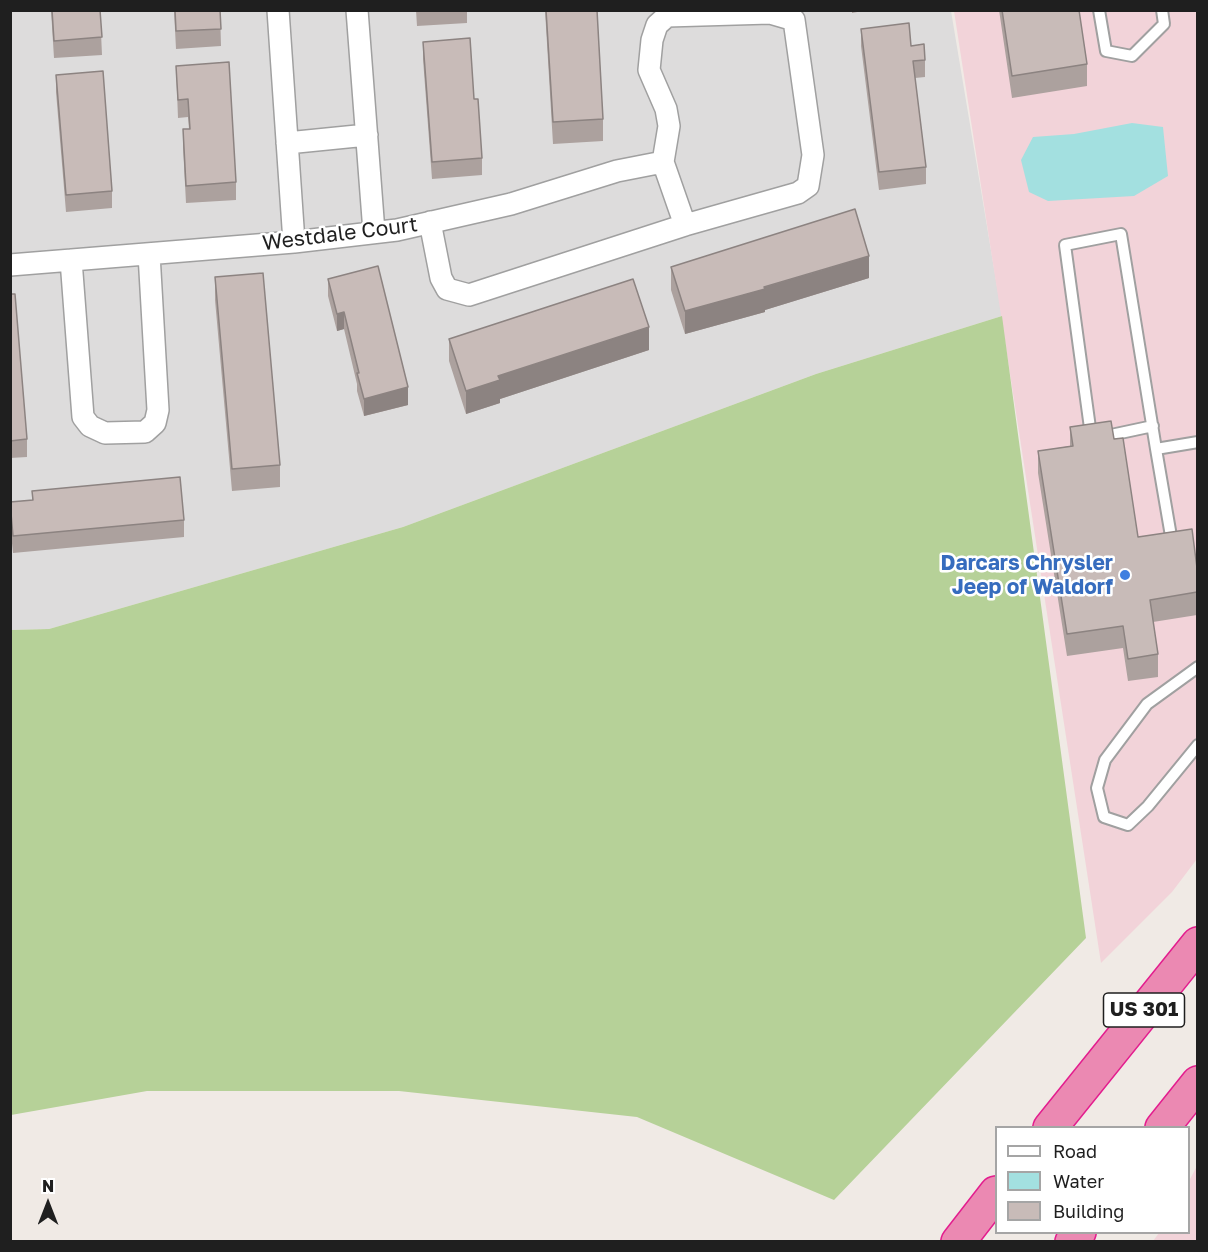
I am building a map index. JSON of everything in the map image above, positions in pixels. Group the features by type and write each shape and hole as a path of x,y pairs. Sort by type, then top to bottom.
{"highway":[{"name":"US 301","path":"1052,1126 1197,944"},
{"path":"1164,1126 1197,1083"},
{"path":"958,1242 995,1194"}],"street":[{"path":"278,10 294,242"},
{"path":"357,10 374,232"},
{"path":"430,222 441,278 447,289 469,295 685,225 798,193 808,186 813,155 794,20 770,13 667,16 657,25 652,40 649,70 666,109 669,126 663,162 685,225"},
{"path":"286,143 367,135"},
{"name":"Westdale Court","path":"10,266 294,242 374,232 511,204 617,171 663,162"},
{"path":"71,261 83,417 90,426 105,433 145,432 155,423 158,410 149,254"}],"lane":[{"path":"1099,10 1106,51 1132,56 1164,24 1162,10"},
{"path":"1153,426 1111,435 1098,433 1090,428 1065,245 1121,234 1153,426 1156,449 1172,542"},
{"path":"1156,449 1197,442"},
{"path":"1197,667 1147,704 1105,760 1097,788 1104,817 1128,825 1148,806 1197,745"}],"shaded area":[{"path":"10,11 951,11 1002,316 816,374 403,527 49,629 11,630"},
{"path":"954,11 1197,11 1197,859 1172,892 1101,963"},
{"path":"1197,1166 1197,1241 1153,1241 1158,1234 1190,1234 1190,1179"}],"green space":[{"path":"1002,316 1086,938 834,1200 637,1117 399,1091 147,1091 11,1115 11,630 49,629 403,527 816,374"}],"water":[{"path":"1132,123 1163,127 1168,176 1134,196 1048,201 1029,192 1021,160 1033,137 1074,134"}],"building":[{"path":"52,10 100,10 102,37 54,41"},
{"path":"175,10 220,10 221,29 176,31"},
{"path":"546,10 597,10 603,119 553,122"},
{"path":"1002,10 1079,10 1087,64 1012,76"},
{"path":"909,23 911,46 924,44 925,60 913,61 926,167 879,172 861,29"},
{"path":"470,38 474,99 478,99 482,158 432,162 423,42"},
{"path":"229,62 236,182 186,186 183,129 190,129 188,99 178,100 176,66"},
{"path":"103,71 112,191 66,195 56,75"},
{"path":"855,209 869,256 764,287 765,289 685,311 671,267"},
{"path":"378,266 408,387 364,399 344,312 337,314 328,279"},
{"path":"263,273 280,465 232,469 215,277"},
{"path":"633,279 649,327 498,376 500,380 466,391 449,339"},
{"path":"10,294 15,294 27,439 10,441"},
{"name":"Darcars Chrysler Jeep of Waldorf","path":"1111,421 1114,439 1123,438 1138,537 1192,529 1197,568 1197,592 1150,600 1158,654 1128,659 1123,626 1067,634 1038,451 1073,446 1070,427"},
{"path":"180,477 184,520 13,536 10,502 33,500 32,491"}],"place":[{"name":"Darcars Chrysler Jeep of Waldorf","path":"1125,575"}]}
